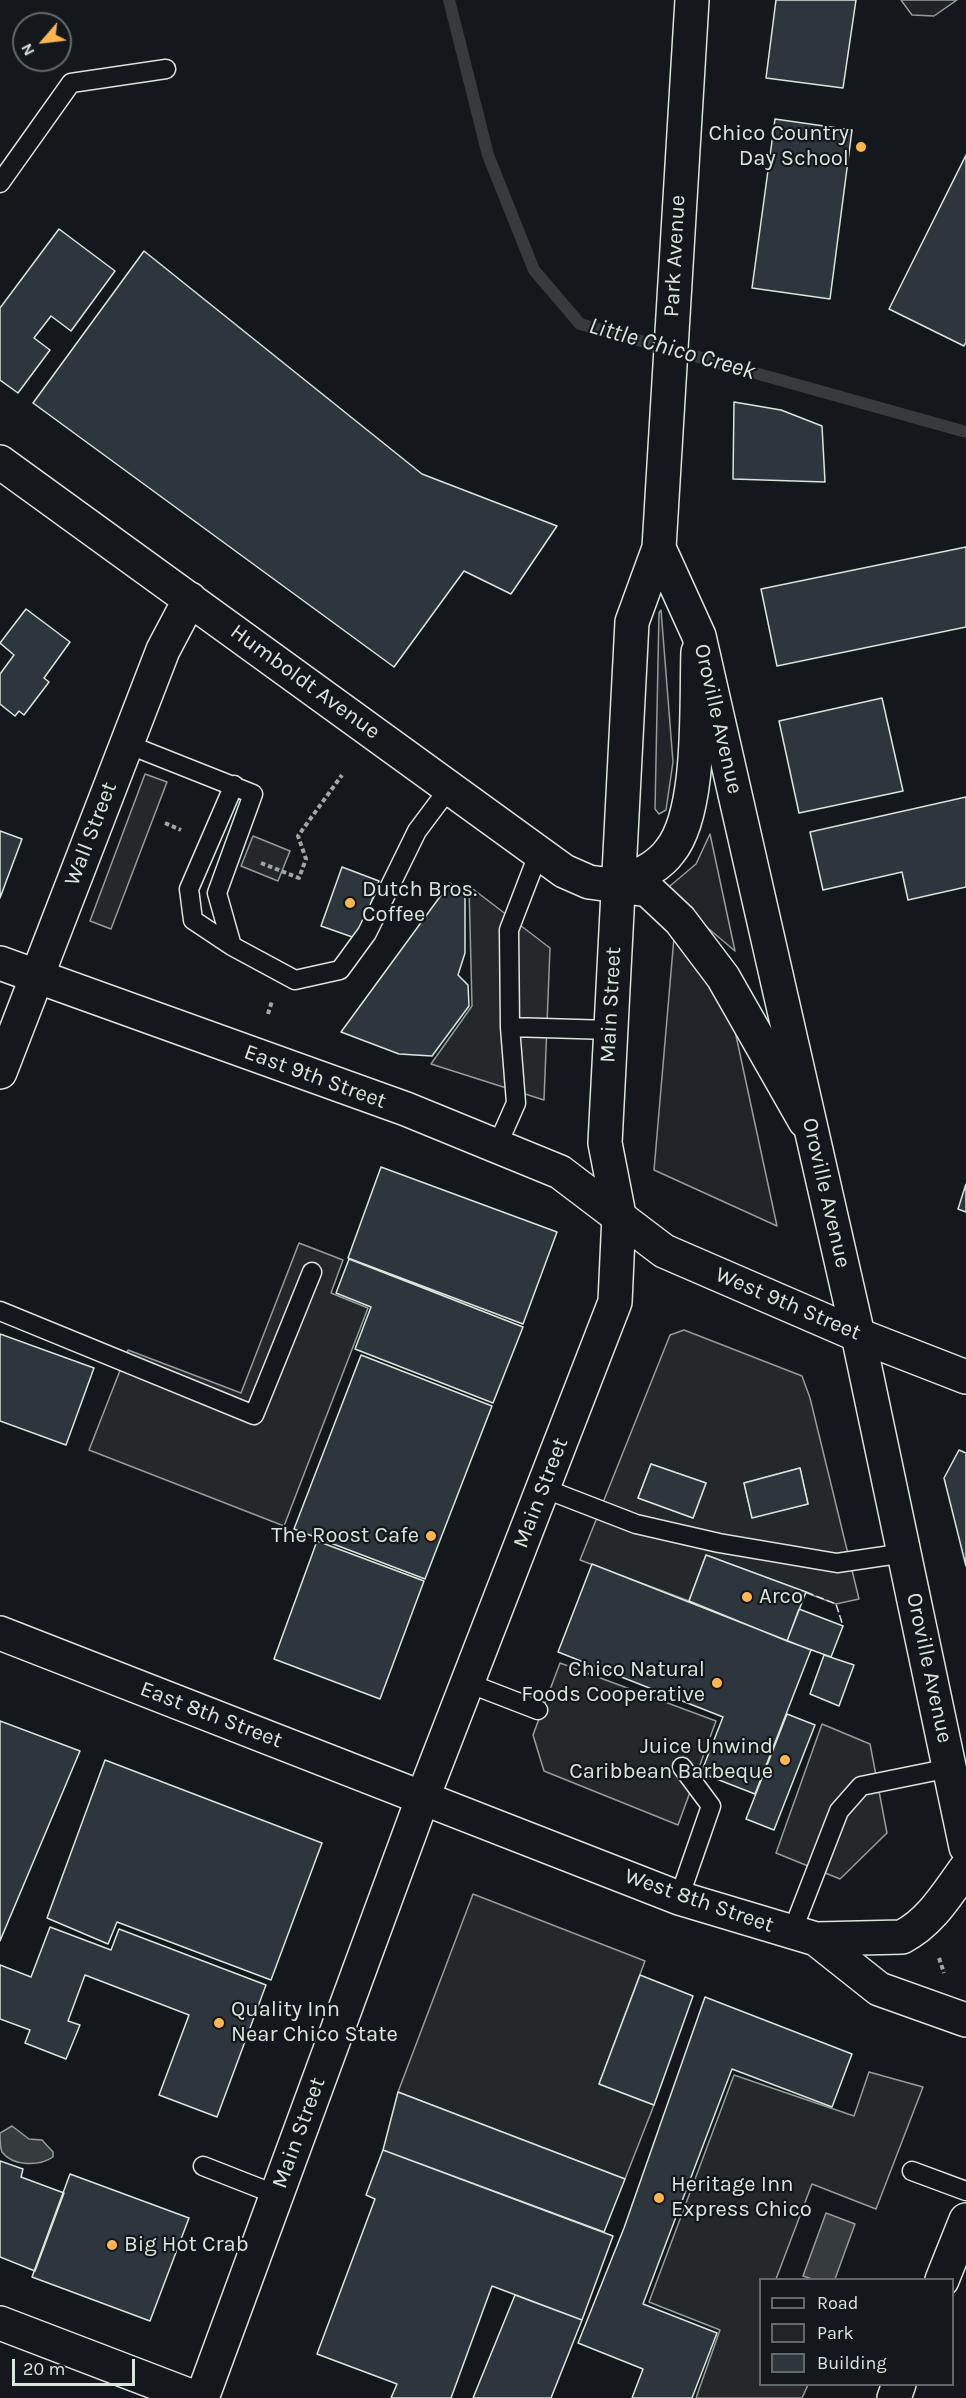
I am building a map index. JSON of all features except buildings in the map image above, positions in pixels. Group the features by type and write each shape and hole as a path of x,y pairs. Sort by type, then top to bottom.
{"main road":[{"name":"Park Avenue","path":"659,548 677,218 692,0"},
{"name":"Humboldt Avenue","path":"0,462 576,878 653,892 701,944 753,1028 813,1136"},
{"name":"Oroville Avenue","path":"659,548 699,636 858,1335 966,1846"},
{"name":"Main Street","path":"202,2398 423,1797 615,1302 619,1215 605,1143 616,886 632,622 659,548"},
{"name":"Wall Street","path":"0,1072 163,650 190,599"},
{"path":"616,886 660,862 676,844 685,820 692,784 699,636"},
{"name":"East 9th Street","path":"0,963 406,1109 560,1172 619,1215"},
{"name":"West 9th Street","path":"619,1215 664,1251 858,1335 966,1377"},
{"name":"East 8th Street","path":"0,1633 423,1797"},
{"name":"West 8th Street","path":"423,1797 679,1898 804,1936 879,1989 966,2020"},
{"path":"804,1936 902,1937 914,1931 935,1911 966,1868"},
{"path":"953,2263 966,2220"},
{"path":"0,2323 196,2398"}],"lane":[{"path":"0,183 71,83 166,69"},
{"path":"127,744 253,794 217,892 232,946"},
{"path":"234,786 189,889 193,920 232,946 295,980 340,970 367,933 417,831 450,787"},
{"path":"496,1146 516,1103 510,1027 509,930 539,852"},
{"path":"510,1027 610,1030"},
{"path":"0,1311 254,1415 312,1272"},
{"path":"543,1488 636,1524 729,1545 837,1563 904,1553"},
{"path":"468,1683 538,1710"},
{"path":"679,1898 711,1806 682,1767"},
{"path":"804,1936 839,1811 861,1786 950,1768"},
{"path":"203,2166 277,2195"},
{"path":"912,2171 966,2191"}],"path":[{"path":"256,861 299,878 306,859 298,836 342,775"},
{"path":"936,1951 943,1967 944,1983"}],"green space":[{"path":"901,0 957,0 934,16 912,15"},
{"path":"661,610 673,762 666,810 659,814 655,809 659,613"},
{"path":"710,834 735,951 664,891 696,864"},
{"path":"674,937 724,1005 735,1031 777,1226 654,1170"}],"shaded area":[{"path":"145,774 167,782 111,929 90,921"},
{"path":"253,836 290,851 278,881 241,866"},
{"path":"469,886 550,948 544,1100 431,1064 472,1006"},
{"path":"299,1243 343,1260 331,1293 368,1308 284,1526 89,1450 128,1350 241,1393"},
{"path":"684,1330 802,1376 810,1398 859,1599 836,1604 706,1555 689,1601 580,1560 670,1335","holes":["651,1464 706,1483 693,1518 638,1498","800,1468 808,1504 752,1517 744,1483"]},
{"path":"560,1663 716,1721 678,1825 544,1771 533,1735"},
{"path":"822,1724 870,1744 887,1833 840,1879 776,1853"},
{"path":"473,1894 645,1961 599,2084 654,2105 625,2179 398,2092"},
{"path":"869,2072 923,2087 876,2209 812,2184 776,2278 759,2278 759,2386 808,2386 802,2398 696,2398 720,2330 649,2302 734,2075 854,2116"},
{"path":"12,2126 29,2139 42,2140 53,2152 53,2157 27,2164 7,2157 1,2150 0,2133"},
{"path":"826,2213 855,2224 835,2278 803,2276"}],"waterway":[{"name":"Little Chico Creek","path":"449,0 488,155 534,270 580,324 966,432"}],"fence":[{"path":"806,1592 836,1604 843,1626"}],"place":[{"name":"Chico Country Day School","path":"861,147"},
{"name":"Dutch Bros. Coffee","path":"350,903"},
{"name":"The Roost Cafe","path":"431,1536"},
{"name":"Arco","path":"747,1597"},
{"name":"Chico Natural Foods Cooperative","path":"717,1683"},
{"name":"Juice Unwind Caribbean Barbeque","path":"785,1760"},
{"name":"Quality Inn Near Chico State","path":"219,2023"},
{"name":"Heritage Inn Express Chico","path":"659,2198"},
{"name":"Big Hot Crab","path":"112,2245"}]}
